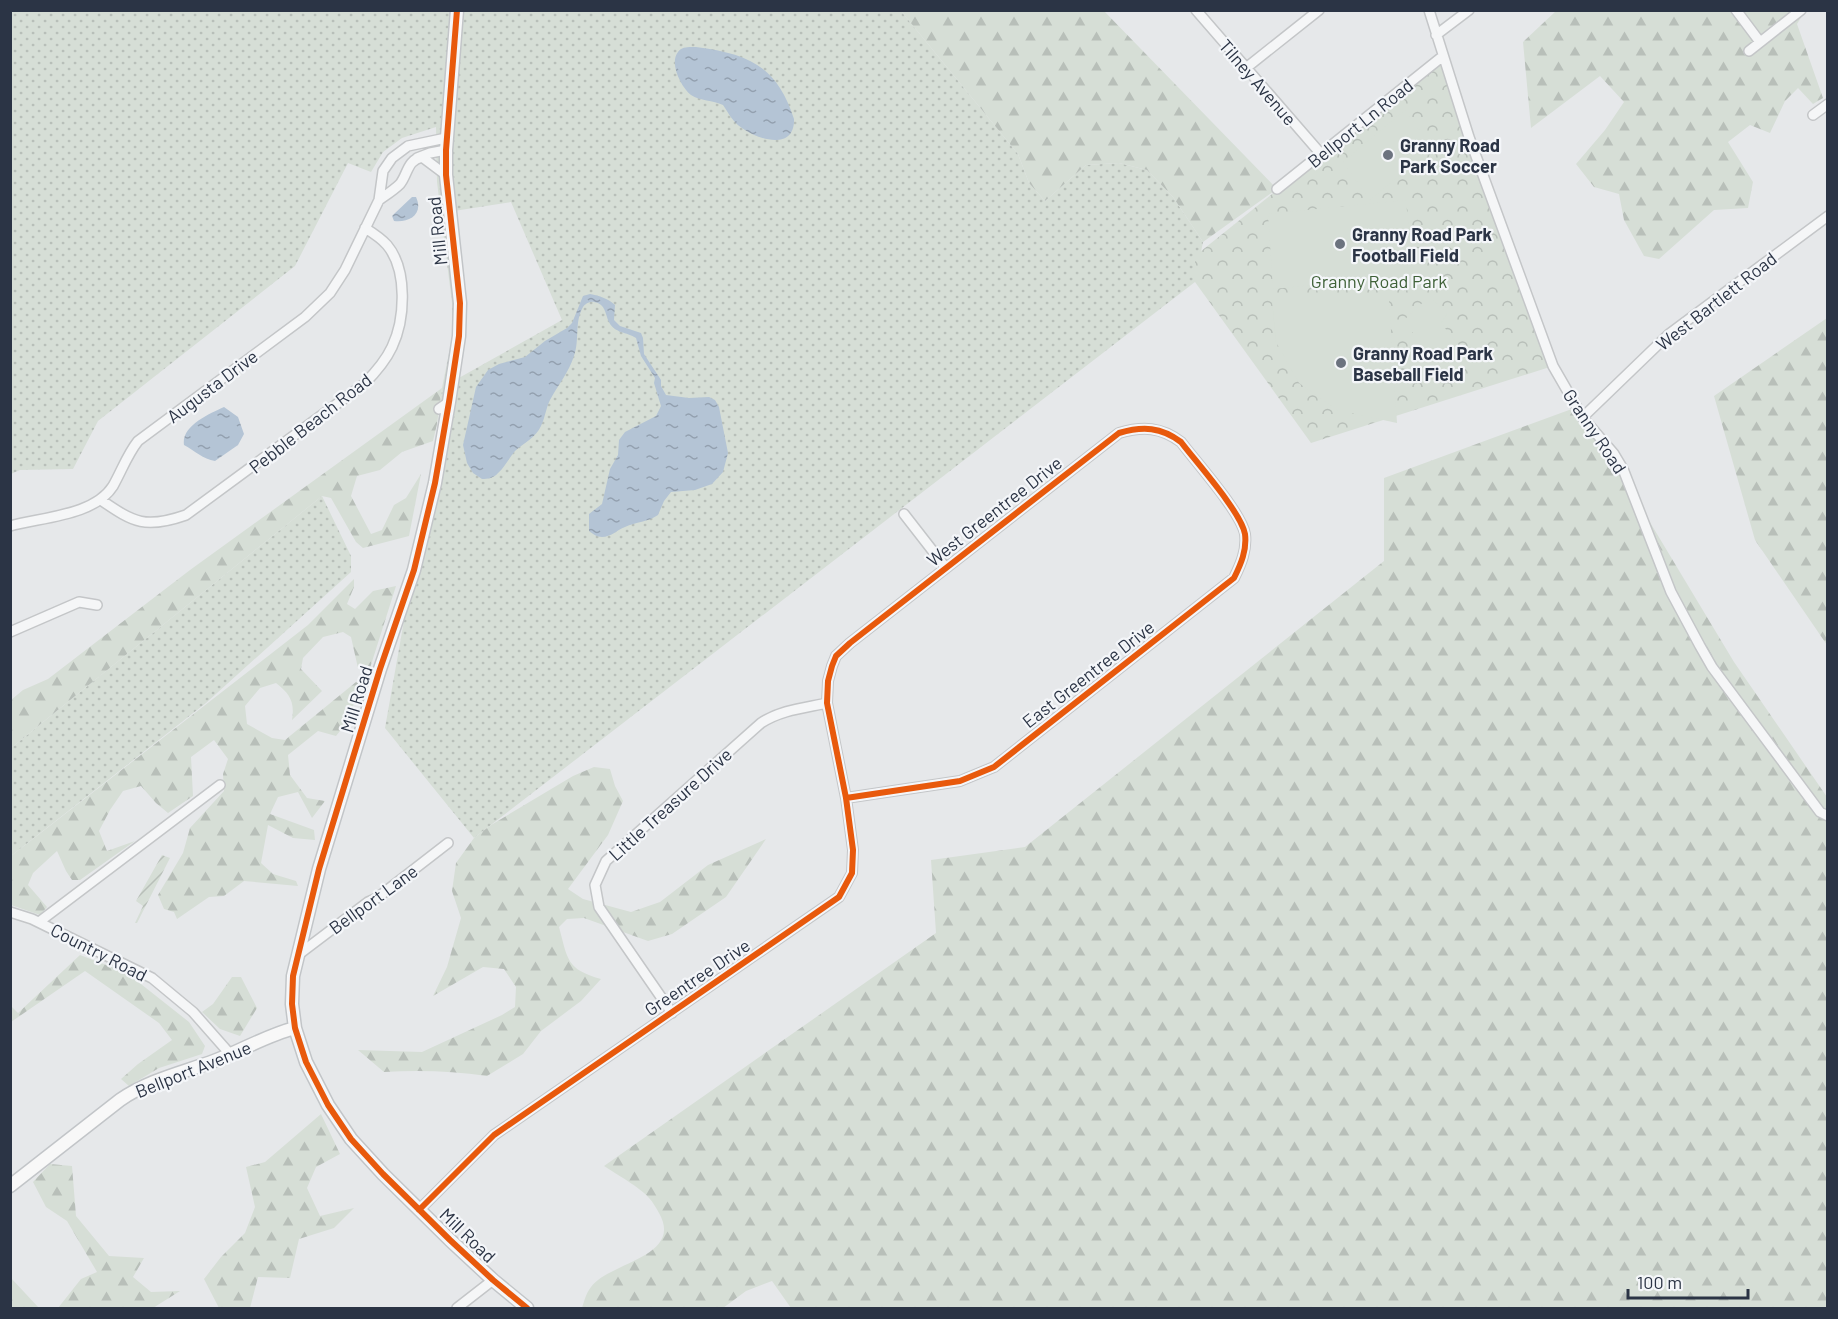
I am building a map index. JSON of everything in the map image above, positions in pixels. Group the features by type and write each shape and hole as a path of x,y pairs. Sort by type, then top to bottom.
{"main road":[{"name":"Mill Road","path":"457,10 446,144 460,303 459,336 444,405 435,483 414,570 380,669 319,869 291,990 299,1043 316,1084 342,1127 419,1210 493,1280 527,1308"},
{"name":"Bellport Avenue","path":"10,1186 130,1093 162,1078 295,1028"}],"street":[{"name":"Tilney Avenue","path":"1196,10 1321,154"},
{"path":"1246,68 1319,10"},
{"name":"Granny Road","path":"1429,10 1487,189 1526,288 1553,366 1583,417 1614,454 1623,469 1671,592 1713,667 1820,812 1827,816"},
{"path":"1436,35 1469,10"},
{"path":"1736,10 1760,42"},
{"path":"1749,51 1801,10"},
{"name":"Bellport Ln Road","path":"1277,189 1443,56"},
{"path":"1813,115 1827,104"},
{"path":"417,158 446,144"},
{"name":"Augusta Drive","path":"101,500 112,486 129,452 138,441 305,317 330,293 345,270 379,200 383,171 392,158 408,146 446,144"},
{"path":"417,158 422,158 447,175"},
{"name":"Augusta Drive","path":"379,200 401,183 410,164 417,158"},
{"name":"West Bartlett Road","path":"1583,417 1668,334 1827,216"},
{"name":"Pebble Beach Road","path":"101,500 126,517 145,523 164,523 186,515 346,398 381,367 393,346 401,320 403,293 397,264 389,246 365,228"},
{"name":"West Greentree Drive","path":"827,703 828,681 837,656 1119,433 1142,428 1156,429 1172,435 1181,442 1212,482"},
{"name":"East Greentree Drive","path":"846,798 960,781 994,767 1228,584 1234,578 1243,558 1245,534 1237,516 1212,482"},
{"path":"10,526 76,511 101,500"},
{"path":"903,514 946,568"},
{"path":"10,632 79,602 97,605"},
{"name":"Greentree Drive","path":"419,1210 494,1135 839,897 852,873 854,860 846,798 827,703"},
{"name":"Little Treasure Drive","path":"672,1013 599,907 596,885 606,861 761,723 787,711 827,703"},
{"path":"39,922 220,785"},
{"name":"Bellport Lane","path":"298,955 448,843"},
{"name":"Country Road","path":"10,912 39,922 152,978 193,1012 230,1054"},
{"path":"457,1308 493,1280"}],"green space":[{"path":"10,11 901,11 1018,154 1029,183 1045,201 1086,165 1119,163 1147,170 1173,197 1203,242 1195,282 474,838 385,728 452,338 452,303 437,182 436,127 402,138 383,152 371,172 348,163 295,266 98,421 73,469 20,470 11,474","holes":["511,202 562,320 457,379 454,211"]},
{"path":"901,11 1104,11 1277,189 1203,242 1173,197 1147,170 1119,163 1086,165 1045,201 1029,183 1018,154"},
{"path":"1556,11 1805,11 1797,24 1823,98 1813,104 1798,88 1785,101 1770,133 1750,125 1728,142 1753,182 1748,208 1714,210 1659,259 1644,256 1624,220 1619,194 1594,187 1576,164 1605,130 1624,102 1600,76 1531,128 1523,42"},
{"name":"Granny Road Park","path":"1443,56 1553,366 1311,443 1195,282 1195,256"},
{"name":"Granny Road Park Soccer","path":"1405,110 1432,148 1370,200 1343,162"},
{"name":"Granny Road Park Football Field","path":"1406,200 1413,275 1273,289 1268,214"},
{"path":"1430,296 1447,314 1441,323 1459,346 1433,371 1416,352 1423,345 1403,321"},
{"name":"Granny Road Park Baseball Field","path":"1272,300 1389,300 1397,423 1337,410 1299,383 1276,342"},
{"path":"1827,318 1827,645 1755,540 1714,396"},
{"path":"442,388 433,441 402,452 380,470 357,476 351,496 371,534 382,530 394,505 406,498 421,474 409,536 363,548 356,542 331,498 322,496 11,748 11,700 23,690 48,679 190,570"},
{"path":"1580,406 1734,662 1827,797 1827,1308 791,1308 772,1281 746,1291 723,1308 582,1308 586,1295 600,1278 653,1249 661,1240 664,1228 652,1201 604,1166 936,933 931,860 1025,847 1384,561 1384,478"},
{"path":"322,496 351,556 351,572 206,703 11,856 11,748"},
{"path":"354,579 354,587 347,604 355,609 373,591 396,586 370,668 358,668 351,637 343,632 323,637 303,658 301,669 322,691 292,720 293,708 290,699 276,683 260,688 245,706 247,724 272,738 285,740 356,682 362,686 348,719 336,736 318,731 288,755 290,775 307,798 325,801 312,818 298,792 278,797 270,814 314,830 315,840 293,838 268,825 261,863 273,874 296,881 298,886 244,881 224,896 209,897 177,919 174,912 164,909 158,895 183,853 190,828 224,791 223,774 228,759 214,740 191,757 193,796 168,813 141,786 123,791 99,831 107,851 135,841 80,880 72,880 57,851 33,873 28,885 47,907 40,915 11,905 11,856 308,625"},
{"path":"594,767 610,769 623,801 608,835 568,889 583,899 631,912 660,902 708,865 766,839 726,897 672,934 648,941 584,918 567,919 559,927 570,962 581,971 601,979 581,1001 541,1031 523,1054 487,1076 436,1071 384,1072 358,1050 422,1052 515,1007 516,987 504,969 483,967 433,996 447,967 461,918 452,891 456,863 474,838 491,825 573,776"},
{"path":"162,855 170,858 135,923 143,906 136,901"},
{"path":"80,955 127,973 189,1022 205,1046 202,1054 159,1068 129,1086 121,1079 172,1040 159,1023 85,971 11,1022 11,1006 18,1013"},
{"path":"232,977 241,977 257,1008 240,1036 220,1029 202,1012 213,1004"},
{"path":"321,1114 340,1154 316,1167 307,1188 320,1216 354,1208 334,1228 299,1239 290,1278 258,1277 250,1308 219,1308 204,1279 221,1257 245,1233 255,1207 246,1167 265,1162"},
{"path":"50,1164 72,1166 76,1216 109,1256 144,1258 133,1277 151,1292 180,1291 153,1308 58,1308 81,1279 97,1272 67,1221 46,1207 33,1182"},
{"path":"11,1278 39,1308 11,1307"}],"water":[{"path":"686,47 696,47 746,59 769,75 779,86 794,119 793,129 789,136 774,140 757,136 736,123 723,105 691,95 680,81 675,62 680,50"},
{"path":"412,197 416,197 418,203 417,213 410,219 394,221 392,216"},
{"path":"590,294 615,305 614,320 620,326 641,333 644,354 661,380 661,386 666,395 689,398 709,397 715,400 719,407 728,453 723,472 712,484 695,490 671,492 658,515 602,537 589,531 589,514 602,504 610,469 618,455 619,440 625,432 656,416 661,406 654,383 655,378 641,356 636,338 611,326 598,303 586,304 580,313 577,343 572,362 550,400 539,430 533,437 515,451 495,476 486,479 473,473 467,463 463,445 476,387 488,370 499,364 525,357 545,341 567,328 572,323 583,296"},
{"path":"224,407 238,417 244,434 238,445 215,461 203,457 184,445 184,438 191,426"}],"cycle path":[{"path":"457,10 446,175 460,303 459,336 449,402 435,483 414,570 380,669 319,869 293,976 292,1004 295,1028 306,1062 328,1105 351,1139 450,1240 527,1308"},
{"path":"419,1210 494,1135 839,897 852,873 853,850 846,798 827,703 828,681 836,656 1119,433 1136,429 1152,429 1166,433 1181,442 1227,500 1242,525 1245,546 1234,578 994,767 960,781 846,798"}],"place":[{"name":"Granny Road Park Soccer","path":"1388,155"},
{"name":"Granny Road Park Football Field","path":"1340,244"},
{"name":"Granny Road Park Baseball Field","path":"1341,363"}]}
